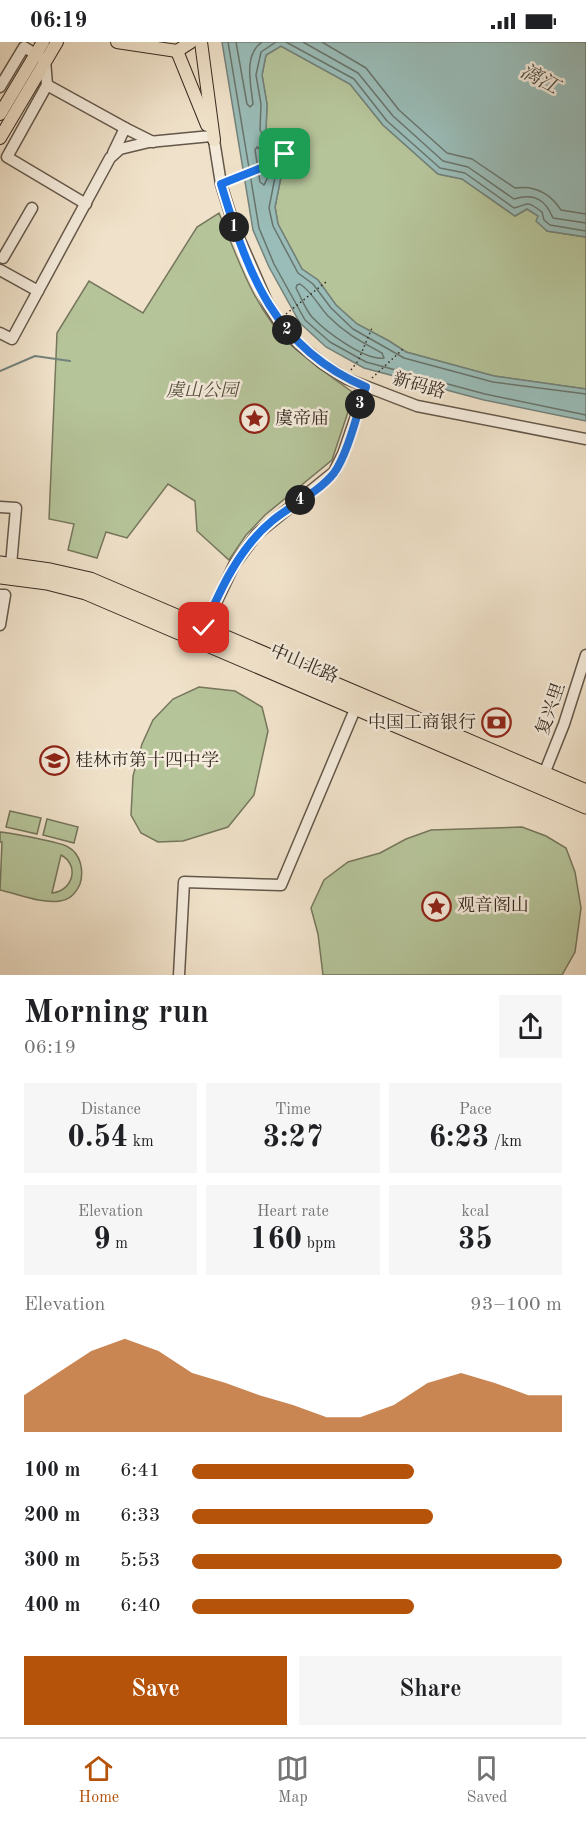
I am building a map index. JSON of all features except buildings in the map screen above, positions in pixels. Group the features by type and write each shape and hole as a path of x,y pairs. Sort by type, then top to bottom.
{"highway":[{"name":"中山北路","path":"6,564 90,580 586,792"},
{"name":"中山北路","path":"0,576 47,582 86,592 586,807"}],"main road":[{"path":"0,138 40,57 43,42"},
{"path":"0,114 40,57 57,42"},
{"path":"117,42 177,51 191,42"},
{"path":"201,42 212,138"},
{"path":"177,51 212,138"}],"street":[{"path":"0,87 24,47 40,57 47,85 7,157 86,204"},
{"path":"47,85 153,142"},
{"path":"0,333 12,339 125,128"},
{"path":"110,159 120,149 153,142 212,138"},
{"name":"新码路","path":"212,138 221,184 235,229 268,304 278,320 299,344 323,364 347,379 417,406 586,439"},
{"path":"1,260 32,208"},
{"path":"0,270 38,291"},
{"path":"204,628 234,565 257,534 334,472 343,454 366,387"},
{"path":"0,507 16,508 6,564"},
{"path":"0,595 4,595 0,625"},
{"name":"复兴里","path":"544,774 564,724 586,655"},
{"path":"179,975 184,882 281,885 356,707"}],"path":[{"path":"221,184 276,162 285,154"},
{"path":"290,312 326,282"},
{"path":"354,365 358,361 372,328"},
{"path":"376,373 404,348"}],"green space":[{"path":"281,46 350,84 383,125 438,174 462,179 515,216 527,209 539,216 547,231 586,237 586,389 494,376 406,352 357,324 336,305 318,280 302,269 278,224 275,207 283,167 280,153 266,130 267,104 262,75 266,55"},
{"name":"虞山公园","path":"219,213 249,284 279,332 292,346 351,391 353,397 332,460 265,515 246,535 229,560 197,531 195,501 168,484 127,538 106,532 97,558 68,550 74,524 49,519 57,333 89,281 143,313 197,227"},
{"path":"199,687 235,691 262,707 268,731 254,795 228,827 183,841 158,842 141,833 131,815 133,776 142,744 153,720 173,699"},
{"path":"10,811 41,818 37,834 6,827"},
{"path":"47,819 78,827 74,843 43,835"},
{"path":"522,827 546,836 566,848 575,872 581,908 575,952 562,975 323,975 318,934 311,908 324,880 348,862 380,853 406,839 431,830"},
{"path":"0,832 46,840 68,847 79,858 82,874 80,884 72,896 53,902 0,890 2,842 0,842","holes":["61,855 71,865 72,877 65,888 52,893"]}],"water":[{"name":"漓江","path":"222,42 586,42 586,237 547,231 536,221 538,216 527,209 515,216 462,179 438,174 383,125 350,84 281,46 266,55 262,75 267,104 266,130 280,153 283,167 275,207 278,224 302,269 318,280 336,305 357,324 406,352 494,376 586,389 586,421 484,400 364,368 326,347 300,323 269,267 253,230"}],"waterway":[{"path":"0,371 35,356 70,361"}],"place":[{"name":"虞帝庙","path":"254,419"},
{"name":"中国工商银行","path":"497,723"},
{"name":"桂林市第十四中学","path":"54,761"},
{"name":"观音阁山","path":"436,906"}],"route":[{"path":"204,628 234,565 257,534 334,472 343,454 366,387 347,379 323,364 299,344 278,320 268,304 235,229 221,184 276,162 285,154"}]}
